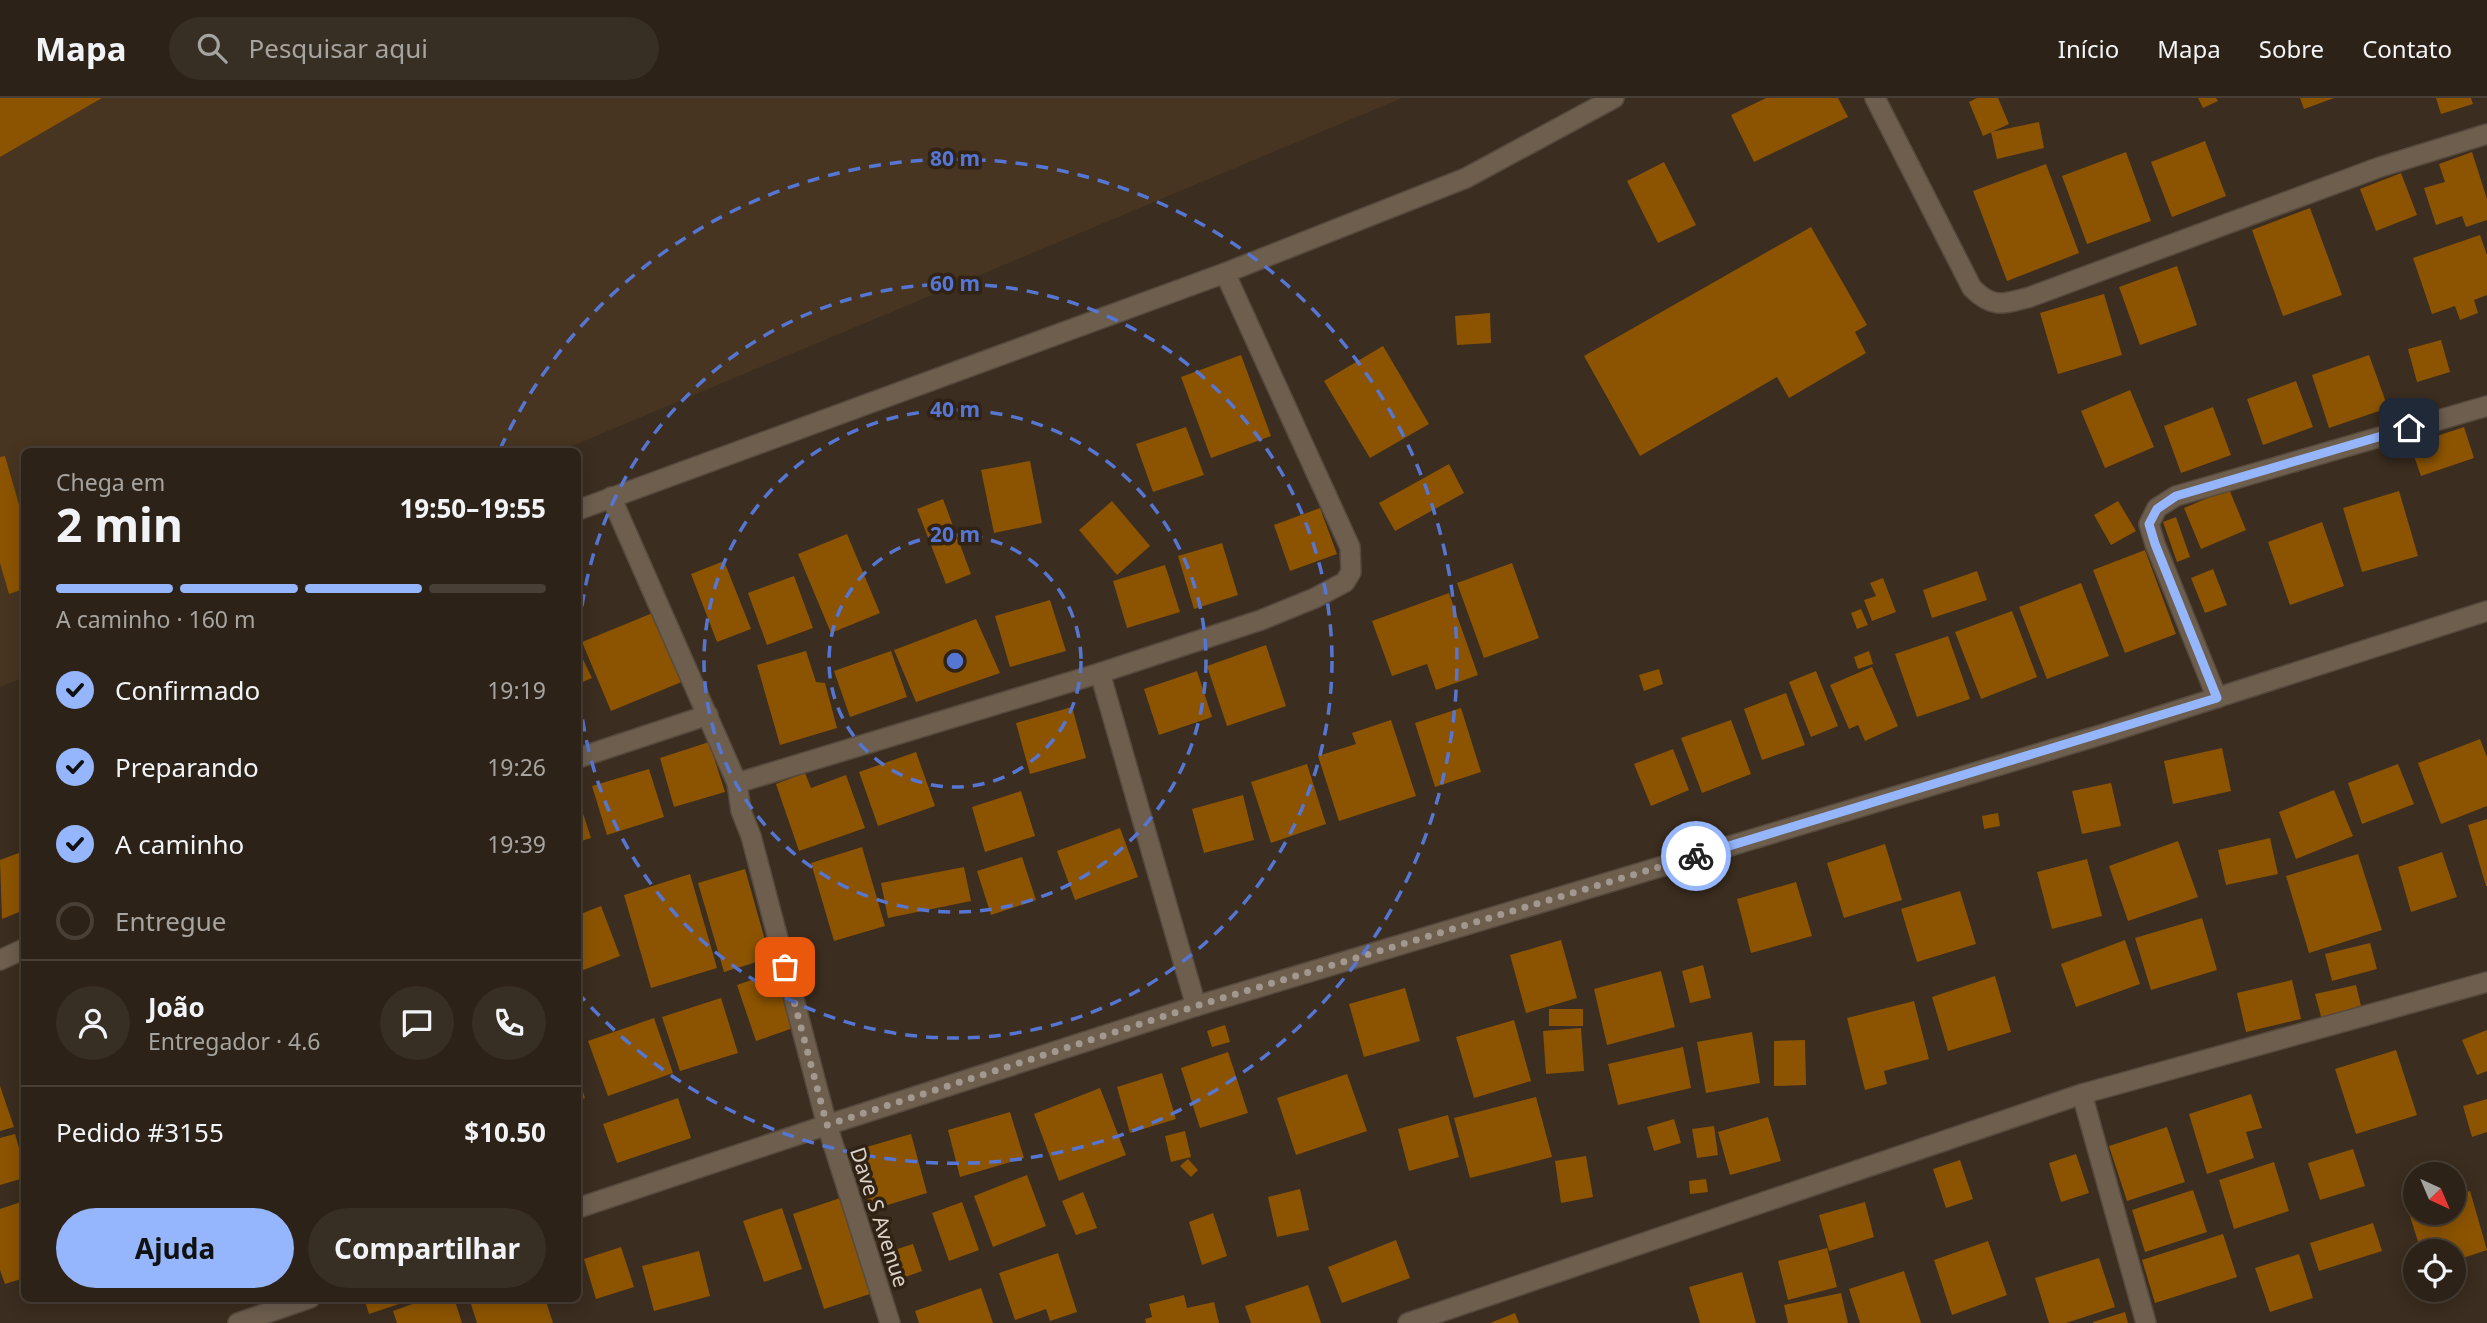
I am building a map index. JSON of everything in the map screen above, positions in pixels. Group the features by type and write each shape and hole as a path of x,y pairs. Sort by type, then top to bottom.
{"street":[{"path":"581,509 1224,273 1466,178 1614,98"},
{"path":"1875,98 1972,288 1992,304 2030,297 2380,167 2487,134"},
{"path":"737,783 1100,673 1261,620 1315,598 1345,582 1351,572 1350,547 1224,273"},
{"path":"2217,698 2155,544 2149,524 2157,509 2176,496 2487,406"},
{"name":"Dave S Avenue","path":"611,497 737,783 740,811 751,836 827,1125 890,1323"},
{"path":"581,1208 1196,1006 2217,698 2487,611"},
{"path":"1100,673 1196,1006"},
{"path":"581,757 708,715"},
{"path":"0,960 21,951"},
{"path":"1408,1323 2082,1094 2487,982"},
{"path":"2082,1094 2146,1323"},
{"path":"238,1323 298,1302"}],"shaded area":[{"path":"0,98 1402,98 567,448 21,448 21,678 0,687"}],"building":[{"path":"0,98 102,98 0,157"},
{"path":"1766,98 1838,98 1848,117 1754,162 1731,115"},
{"path":"1977,98 1998,98 2009,124 1983,136 1969,102"},
{"path":"2198,98 2216,98 2218,101 2203,108"},
{"path":"2300,98 2334,98 2304,109"},
{"path":"2436,98 2471,98 2473,104 2441,114"},
{"path":"2039,122 2044,148 1997,159 1991,132"},
{"path":"2205,141 2226,196 2172,217 2151,162"},
{"path":"2126,152 2151,221 2087,244 2062,176"},
{"path":"2472,152 2487,199 2487,220 2466,227 2462,216 2436,225 2424,188 2445,182 2439,164"},
{"path":"1664,162 1696,225 1658,243 1627,181"},
{"path":"2046,164 2079,253 2007,281 1973,191"},
{"path":"2401,173 2417,215 2376,231 2360,189"},
{"path":"2310,208 2342,295 2283,316 2252,230"},
{"path":"1811,227 1867,325 1855,332 1866,353 1789,398 1777,377 1640,456 1584,356"},
{"path":"2480,235 2487,255 2487,295 2474,300 2478,313 2460,320 2455,306 2432,314 2413,258"},
{"path":"2177,266 2197,325 2140,345 2119,287"},
{"path":"2104,294 2122,355 2058,374 2040,313"},
{"path":"1490,313 1491,343 1457,345 1455,316"},
{"path":"2441,340 2450,372 2417,382 2408,349"},
{"path":"1383,346 1429,424 1370,458 1324,381"},
{"path":"1241,355 1271,436 1211,458 1181,377"},
{"path":"2369,355 2388,408 2329,428 2312,375"},
{"path":"2296,381 2313,427 2263,445 2247,399"},
{"path":"2130,390 2154,447 2105,468 2081,411"},
{"path":"2213,407 2231,455 2181,473 2164,426"},
{"path":"1186,427 1204,475 1153,492 1136,444"},
{"path":"2464,427 2474,458 2421,476 2410,445"},
{"path":"5,456 21,512 21,590 9,594 0,563 0,457"},
{"path":"1030,461 1042,523 994,533 981,470"},
{"path":"1449,464 1464,493 1395,531 1379,503"},
{"path":"2229,489 2246,530 2201,549 2184,508"},
{"path":"2399,491 2418,556 2362,572 2343,508"},
{"path":"943,499 971,574 946,584 917,509"},
{"path":"1112,501 1150,546 1117,575 1079,530"},
{"path":"2118,501 2136,531 2111,545 2094,515"},
{"path":"1320,508 1337,554 1290,571 1274,525"},
{"path":"2176,517 2190,557 2177,562 2163,522"},
{"path":"2322,522 2344,586 2290,605 2268,542"},
{"path":"847,534 880,613 831,633 798,554"},
{"path":"1222,543 1238,595 1194,609 1178,556"},
{"path":"2145,550 2176,634 2125,653 2093,570"},
{"path":"724,561 751,629 717,642 691,574"},
{"path":"1512,563 1539,638 1484,658 1457,583"},
{"path":"1165,565 1180,612 1127,628 1113,581"},
{"path":"2213,569 2227,605 2205,613 2191,578"},
{"path":"1977,571 1987,600 1932,618 1923,590"},
{"path":"794,576 813,628 767,645 748,593"},
{"path":"1883,578 1896,612 1872,621 1864,600 1876,596 1870,583"},
{"path":"2081,583 2109,656 2047,679 2019,607"},
{"path":"1449,593 1478,675 1436,690 1427,664 1392,676 1372,621"},
{"path":"1050,600 1066,651 1010,667 995,616"},
{"path":"1861,609 1868,625 1857,629 1851,613"},
{"path":"2012,611 2037,677 1981,699 1955,632"},
{"path":"655,612 684,681 611,711 582,642"},
{"path":"976,619 1000,673 916,702 894,650"},
{"path":"1948,636 1970,699 1917,717 1895,654"},
{"path":"1266,645 1286,706 1227,726 1207,666"},
{"path":"806,651 816,682 825,683 837,728 780,745 757,665"},
{"path":"891,651 907,697 850,717 834,671"},
{"path":"1869,651 1873,664 1858,669 1854,657"},
{"path":"581,655 592,678 581,683"},
{"path":"1872,667 1898,726 1865,741 1858,725 1849,729 1830,685"},
{"path":"1659,669 1663,684 1644,691 1639,675"},
{"path":"1197,671 1212,717 1159,735 1144,689"},
{"path":"1816,671 1838,726 1811,737 1789,682"},
{"path":"1786,693 1805,745 1762,760 1744,709"},
{"path":"1072,707 1086,758 1030,774 1016,723"},
{"path":"1461,708 1481,772 1435,787 1415,723"},
{"path":"1391,720 1416,796 1339,821 1318,756 1356,744 1352,733"},
{"path":"1731,720 1751,774 1702,793 1681,738"},
{"path":"2480,739 2487,757 2487,806 2441,824 2418,763"},
{"path":"709,742 725,792 674,807 660,758"},
{"path":"2222,748 2231,791 2173,804 2164,761"},
{"path":"1673,749 1689,790 1651,806 1634,764"},
{"path":"916,752 935,806 878,826 859,772"},
{"path":"1307,764 1326,824 1271,843 1251,782"},
{"path":"2398,764 2414,804 2362,824 2348,783"},
{"path":"649,769 664,817 607,835 592,786"},
{"path":"805,773 811,788 846,775 865,828 799,851 776,784"},
{"path":"2111,783 2121,826 2082,834 2072,791"},
{"path":"2334,790 2353,836 2296,859 2279,812"},
{"path":"1021,791 1035,836 985,852 972,807"},
{"path":"1243,795 1254,840 1204,853 1192,809"},
{"path":"581,807 591,838 581,841"},
{"path":"1998,813 2000,826 1984,829 1982,816"},
{"path":"2487,819 2487,886 2486,886 2468,825"},
{"path":"1120,828 1138,877 1075,900 1057,851"},
{"path":"2270,838 2278,874 2226,885 2218,850"},
{"path":"2178,841 2198,897 2128,921 2109,866"},
{"path":"1885,844 1902,900 1844,918 1827,863"},
{"path":"862,847 885,926 834,941 811,863"},
{"path":"21,852 21,911 2,919 0,860"},
{"path":"2442,852 2457,897 2411,912 2398,867"},
{"path":"2358,854 2382,930 2309,953 2286,876"},
{"path":"1022,857 1036,900 991,915 977,871"},
{"path":"2087,859 2102,916 2052,929 2037,872"},
{"path":"964,867 971,901 888,918 881,883"},
{"path":"745,869 770,958 724,972 698,883"},
{"path":"690,874 717,968 651,988 624,895"},
{"path":"1796,882 1812,936 1751,953 1737,899"},
{"path":"1960,891 1976,944 1917,962 1901,909"},
{"path":"601,906 620,956 581,971 581,914"},
{"path":"2202,918 2217,970 2151,990 2135,938"},
{"path":"1561,940 1577,998 1526,1013 1510,955"},
{"path":"2125,940 2140,984 2076,1007 2061,964"},
{"path":"2370,943 2377,969 2332,981 2325,954"},
{"path":"1703,965 1711,998 1690,1003 1682,971"},
{"path":"1661,971 1675,1027 1607,1045 1594,989"},
{"path":"775,972 793,1028 756,1041 737,985"},
{"path":"1995,976 2011,1032 1948,1051 1932,997"},
{"path":"2292,980 2301,1019 2246,1032 2237,993"},
{"path":"2356,985 2362,1010 2322,1020 2315,994"},
{"path":"1405,988 1420,1041 1364,1057 1349,1004"},
{"path":"721,998 738,1053 680,1071 662,1017"},
{"path":"1914,1001 1929,1059 1884,1071 1887,1084 1865,1090 1847,1018"},
{"path":"1549,1009 1583,1009 1583,1026 1549,1026"},
{"path":"654,1018 673,1073 608,1096 588,1041"},
{"path":"1514,1020 1531,1081 1474,1098 1456,1037"},
{"path":"1225,1025 1230,1042 1212,1047 1207,1031"},
{"path":"1581,1028 1584,1071 1546,1074 1543,1031"},
{"path":"2487,1030 2487,1071 2477,1075 2462,1040"},
{"path":"1752,1032 1760,1083 1706,1093 1697,1042"},
{"path":"1805,1040 1806,1085 1774,1086 1774,1041"},
{"path":"1683,1047 1691,1088 1618,1105 1608,1064"},
{"path":"2396,1050 2417,1115 2356,1134 2335,1069"},
{"path":"1228,1052 1248,1113 1200,1128 1181,1068"},
{"path":"1162,1073 1176,1119 1130,1133 1117,1087"},
{"path":"1347,1074 1367,1131 1296,1155 1277,1098"},
{"path":"0,1086 14,1127 0,1131"},
{"path":"1100,1088 1126,1155 1059,1181 1034,1114"},
{"path":"2251,1094 2262,1128 2246,1132 2254,1158 2207,1174 2189,1114"},
{"path":"1536,1097 1552,1157 1470,1178 1454,1118"},
{"path":"678,1098 691,1138 617,1163 603,1124"},
{"path":"2487,1099 2487,1132 2472,1137 2463,1106"},
{"path":"1010,1112 1024,1158 960,1177 948,1130"},
{"path":"1448,1115 1459,1157 1409,1171 1398,1129"},
{"path":"1768,1117 1781,1161 1730,1175 1718,1132"},
{"path":"1674,1119 1681,1143 1654,1151 1647,1127"},
{"path":"1714,1126 1718,1155 1697,1158 1692,1129"},
{"path":"2167,1127 2185,1182 2127,1201 2109,1146"},
{"path":"1185,1131 1191,1157 1171,1162 1165,1136"},
{"path":"15,1134 21,1155 21,1179 0,1185 0,1138"},
{"path":"911,1134 927,1193 871,1210 853,1151"},
{"path":"2353,1149 2365,1186 2320,1200 2308,1163"},
{"path":"2076,1154 2089,1193 2061,1202 2049,1163"},
{"path":"1586,1156 1593,1197 1561,1203 1555,1161"},
{"path":"1188,1159 1198,1170 1191,1177 1180,1166"},
{"path":"1960,1160 1973,1199 1946,1208 1933,1169"},
{"path":"2274,1162 2289,1211 2234,1229 2219,1180"},
{"path":"1027,1175 1046,1226 993,1247 974,1196"},
{"path":"1706,1179 1708,1192 1690,1194 1689,1181"},
{"path":"1300,1189 1309,1230 1277,1237 1268,1197"},
{"path":"2193,1190 2207,1232 2145,1252 2132,1210"},
{"path":"2470,1191 2487,1250 2466,1257 2466,1239 2417,1239 2413,1225 2466,1225 2466,1192"},
{"path":"1083,1192 1097,1228 1076,1235 1062,1201"},
{"path":"843,1197 873,1293 824,1309 793,1214"},
{"path":"21,1202 21,1279 5,1284 0,1270 0,1209"},
{"path":"962,1202 979,1250 949,1261 932,1213"},
{"path":"1865,1202 1874,1237 1829,1251 1819,1215"},
{"path":"782,1208 802,1269 764,1282 743,1221"},
{"path":"1213,1213 1227,1256 1202,1265 1189,1222"},
{"path":"2373,1223 2382,1251 2319,1271 2310,1243"},
{"path":"2223,1234 2237,1277 2155,1303 2142,1260"},
{"path":"1396,1240 1410,1278 1342,1303 1328,1267"},
{"path":"1988,1241 2007,1295 1952,1315 1934,1260"},
{"path":"913,1244 922,1271 897,1280 888,1252"},
{"path":"621,1247 634,1287 596,1299 584,1259"},
{"path":"1827,1248 1837,1287 1788,1300 1778,1261"},
{"path":"699,1251 710,1296 654,1311 642,1266"},
{"path":"1058,1253 1077,1312 1050,1321 1046,1309 1015,1320 999,1273"},
{"path":"2299,1254 2313,1298 2270,1312 2255,1268"},
{"path":"2099,1258 2115,1307 2066,1323 2049,1323 2035,1278"},
{"path":"1904,1271 1921,1323 1860,1323 1849,1289"},
{"path":"1742,1272 1756,1323 1700,1323 1689,1287"},
{"path":"1308,1285 1321,1323 1251,1323 1245,1306"},
{"path":"981,1288 993,1323 919,1323 915,1311"},
{"path":"1841,1293 1848,1323 1788,1323 1784,1305"},
{"path":"1184,1295 1187,1308 1214,1302 1219,1323 1146,1323 1145,1319 1152,1317 1149,1304"},
{"path":"365,1302 405,1302 369,1314"},
{"path":"418,1302 455,1302 462,1323 397,1323 393,1311"},
{"path":"470,1302 546,1302 553,1323 477,1323"},
{"path":"2125,1312 2128,1323 2093,1323 2093,1322"},
{"path":"1515,1313 1519,1323 1490,1323"}],"way so far":[{"path":"785,967 827,1125 1196,1006 1696,856"}],"route":[{"path":"1696,856 2217,698 2155,544 2149,524 2157,509 2176,496 2409,428"}]}
